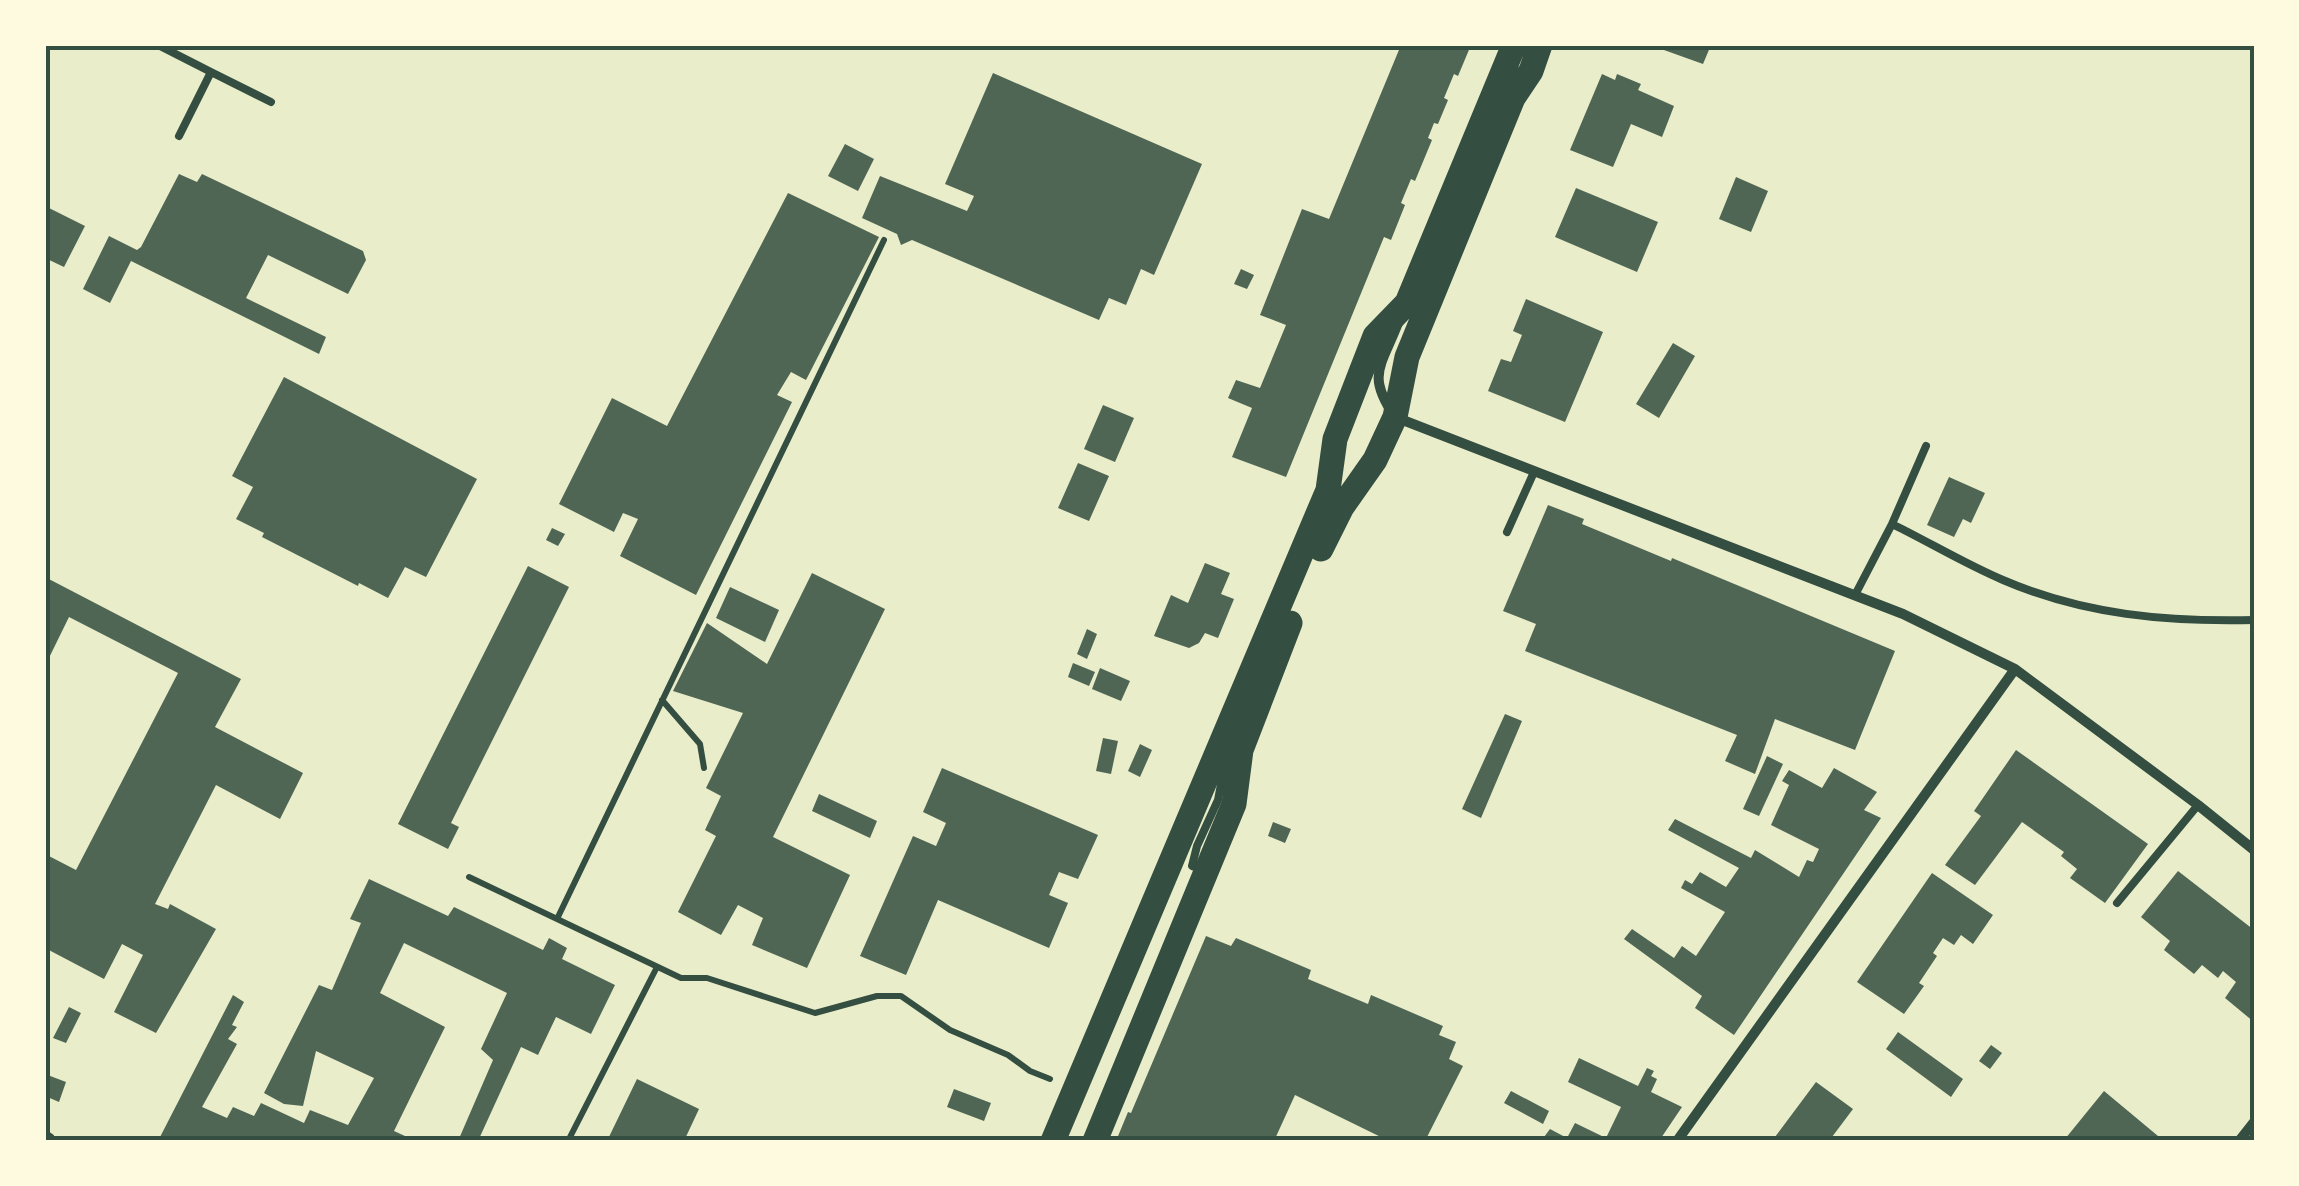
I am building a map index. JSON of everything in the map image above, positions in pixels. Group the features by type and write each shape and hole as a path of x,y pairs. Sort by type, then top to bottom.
{"main road":[{"path":"1052,1141 1328,490 1335,439 1375,336 1404,308 1514,45"},
{"path":"1095,1141 1234,804 1241,750 1322,546 1375,460 1395,417 1408,356 1425,310 1513,98 1540,45"}],"street":[{"path":"1404,308 1377,378 1378,392 1395,417 1904,614 2015,670 2198,804 2254,850"},
{"path":"1677,1141 2015,670"},
{"path":"2239,1141 2254,1122"}],"lane":[{"path":"158,45 271,102"},
{"path":"179,136 210,72"},
{"path":"1854,595 1892,524 1926,446"},
{"path":"1508,532 1534,472"},
{"path":"1892,524 2002,580 2093,609 2174,620 2254,620"},
{"path":"1205,870 1192,866 1196,846 1218,800 1230,724"},
{"path":"2118,903 2198,804"}],"path":[{"path":"557,919 884,240"},
{"path":"662,700 700,744 704,768"},
{"path":"469,877 681,978 707,978 815,1013 876,996 901,996 950,1030 1074,1088"},
{"path":"568,1141 657,966"}],"building":[{"path":"1401,45 1471,45 1444,98 1448,100 1438,124 1434,123 1428,138 1432,140 1415,181 1411,179 1401,203 1405,205 1391,240 1384,237 1286,477 1232,457 1252,408 1228,398 1236,380 1260,388 1286,325 1260,315 1302,209 1329,219"},
{"path":"1650,45 1711,45 1703,64"},
{"path":"993,73 1202,164 1154,275 1141,269 1126,305 1109,298 1099,320 912,240 901,245 897,234 862,218 880,176 967,211 974,196 945,184"},
{"path":"1602,74 1615,80 1617,74 1641,84 1638,90 1674,106 1662,137 1631,124 1613,167 1570,150"},
{"path":"845,144 874,159 858,191 828,176"},
{"path":"179,174 197,182 202,174 363,251 366,260 348,294 268,255 246,298 326,337 319,354 131,261 110,303 83,289 109,236 137,250 141,247"},
{"path":"1736,177 1768,191 1751,232 1719,219"},
{"path":"1576,188 1658,222 1637,272 1555,237"},
{"path":"788,193 879,237 806,380 791,372 777,395 792,402 696,595 620,556 638,519 623,513 614,532 559,504 612,398 667,426"},
{"path":"45,206 85,226 64,267 45,258"},
{"path":"1241,269 1254,275 1247,289 1234,284"},
{"path":"1526,299 1603,332 1565,422 1488,391 1501,359 1511,362 1522,335 1513,331"},
{"path":"1673,343 1695,356 1659,418 1636,404"},
{"path":"284,377 477,479 426,577 405,567 388,598 262,537 264,533 236,519 253,487 232,476"},
{"path":"1103,405 1134,418 1115,462 1084,449"},
{"path":"1078,463 1109,476 1089,521 1058,508"},
{"path":"1949,477 1985,493 1971,523 1963,519 1954,537 1927,525"},
{"path":"1548,505 1584,519 1582,524 1895,651 1855,750 1775,719 1755,774 1725,761 1737,735 1525,651 1536,624 1503,611"},
{"path":"552,528 565,534 558,546 546,540"},
{"path":"1205,563 1230,573 1221,594 1234,599 1218,638 1205,633 1199,643 1189,648 1154,636 1171,595 1188,603"},
{"path":"528,566 569,587 451,823 459,827 448,849 398,824"},
{"path":"812,573 885,609 773,837 850,875 807,968 752,945 763,918 738,905 721,935 678,912 716,836 705,830 721,796 706,788 743,713 673,691 707,623 767,664"},
{"path":"45,577 241,679 215,727 303,773 280,819 216,785 155,904 168,909 170,904 216,929 156,1033 114,1012 143,955 122,944 104,979 45,948 45,854 76,870 178,673 69,617 45,666"},
{"path":"730,587 779,610 765,642 716,618"},
{"path":"1087,629 1097,634 1087,659 1077,654"},
{"path":"1073,663 1095,672 1089,686 1068,677"},
{"path":"1100,668 1130,681 1121,701 1092,689"},
{"path":"1505,714 1522,721 1481,818 1462,809"},
{"path":"1103,738 1118,741 1111,774 1096,771"},
{"path":"1140,744 1152,750 1140,777 1128,771"},
{"path":"2016,750 2148,844 2105,903 2070,878 2077,869 2061,856 2064,852 2022,822 1975,885 1945,865 1981,816 1974,811"},
{"path":"1767,756 1783,764 1759,816 1743,809"},
{"path":"942,768 1098,835 1078,879 1059,872 1049,895 1068,903 1049,948 938,900 906,975 860,956 913,836 936,846 946,823 923,812"},
{"path":"1834,768 1877,792 1864,810 1881,818 1734,1035 1695,1008 1702,996 1624,939 1632,929 1674,958 1682,946 1696,956 1725,912 1681,888 1685,880 1692,884 1700,872 1726,887 1739,868 1668,830 1675,819 1751,858 1755,850 1799,877 1807,860 1813,862 1819,849 1771,825 1789,785 1782,781 1789,770 1822,788"},
{"path":"819,794 877,821 870,838 812,811"},
{"path":"1273,822 1291,829 1285,843 1268,836"},
{"path":"2178,871 2254,930 2254,1022 2225,998 2236,982 2223,971 2218,978 2202,965 2194,974 2164,950 2170,941 2141,917"},
{"path":"1932,873 1993,915 1973,944 1961,935 1954,945 1943,938 1933,953 1937,956 1919,983 1924,986 1904,1014 1857,982"},
{"path":"369,879 448,916 454,907 543,950 549,938 567,948 562,959 615,985 591,1034 556,1017 538,1055 521,1047 478,1141 458,1141 493,1060 481,1049 507,993 404,943 380,993 445,1027 394,1131 416,1141 158,1141 233,995 244,1002 232,1025 237,1027 228,1039 237,1044 202,1107 227,1118 233,1107 254,1116 261,1103 304,1123 310,1110 348,1125 374,1078 316,1051 303,1106 284,1104 264,1093 319,985 332,990 361,923 350,919"},
{"path":"1206,936 1231,946 1236,938 1311,970 1308,979 1368,1004 1371,995 1443,1026 1439,1035 1456,1042 1449,1059 1463,1066 1425,1141 1389,1141 1295,1095 1274,1141 1116,1141"},
{"path":"69,1007 81,1013 66,1043 53,1038"},
{"path":"1898,1032 1963,1079 1951,1097 1886,1049"},
{"path":"1991,1045 2002,1053 1990,1069 1979,1061"},
{"path":"1579,1058 1638,1086 1647,1068 1654,1071 1651,1076 1657,1079 1651,1092 1682,1107 1659,1141 1541,1141 1550,1129 1567,1138 1575,1123 1606,1138 1621,1107 1568,1082"},
{"path":"45,1074 66,1082 59,1102 45,1096"},
{"path":"637,1079 699,1109 684,1141 607,1141"},
{"path":"1816,1082 1853,1109 1829,1141 1772,1141"},
{"path":"954,1089 991,1103 984,1121 947,1107"},
{"path":"1511,1091 1549,1111 1543,1124 1504,1103"},
{"path":"2104,1091 2164,1141 2065,1139"}]}
